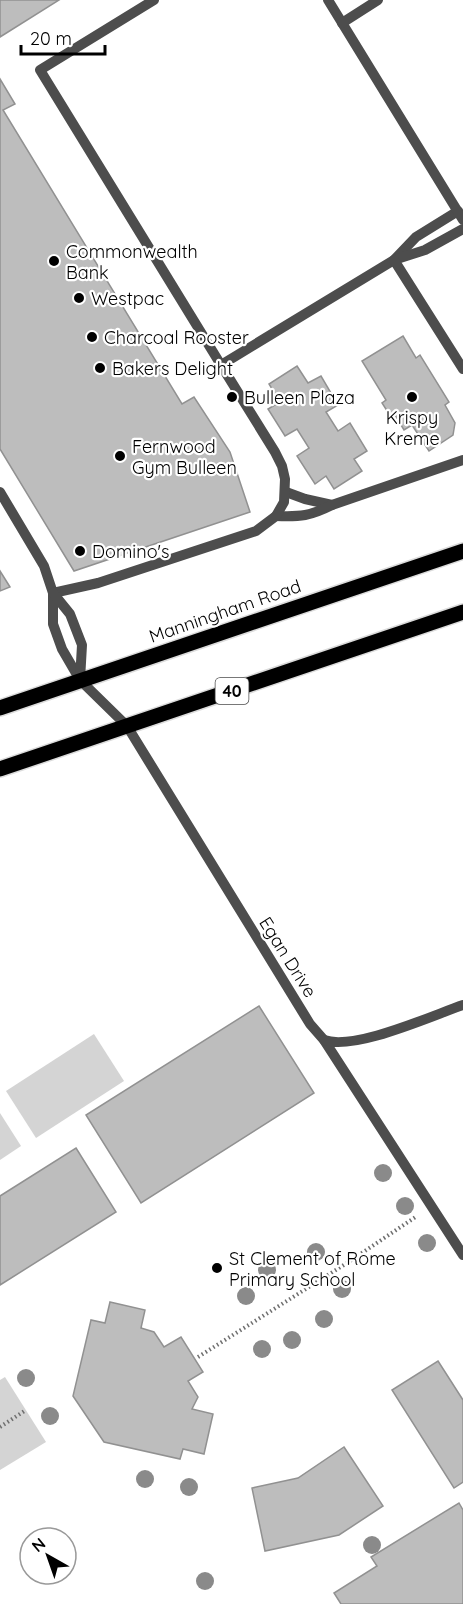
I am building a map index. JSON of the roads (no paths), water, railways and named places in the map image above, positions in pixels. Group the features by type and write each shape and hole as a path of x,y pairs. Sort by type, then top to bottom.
{"main road":[{"name":"Manningham Road","path":"0,708 463,551"},
{"name":"40","path":"0,769 463,612"}],"street":[{"path":"53,593 98,583 256,531 276,516 284,502 286,492 282,466 275,452 40,70 154,0"},
{"path":"328,0 460,215 416,237 394,260"},
{"path":"342,23 378,0"},
{"path":"221,365 394,260 425,250 463,228"},
{"path":"394,260 463,369"},
{"path":"276,516 313,515 332,505 463,460"},
{"path":"0,492 44,566 53,593 70,614 82,645 80,680"},
{"path":"286,492 332,505"},
{"name":"Egan Drive","path":"53,593 53,624 62,649 80,680 127,726 310,1024 324,1040 433,1206 463,1256"},
{"path":"324,1040 340,1043 377,1035 463,1005"}],"place":[{"name":"Commonwealth Bank","path":"54,261"},
{"name":"Westpac","path":"79,298"},
{"name":"Charcoal Rooster","path":"92,337"},
{"name":"Bakers Delight","path":"100,368"},
{"name":"Bulleen Plaza","path":"232,397"},
{"name":"Krispy Kreme","path":"412,397"},
{"name":"Fernwood Gym Bulleen","path":"120,456"},
{"name":"Domino's","path":"80,551"},
{"name":"St Clement of Rome Primary School","path":"217,1268"}]}
